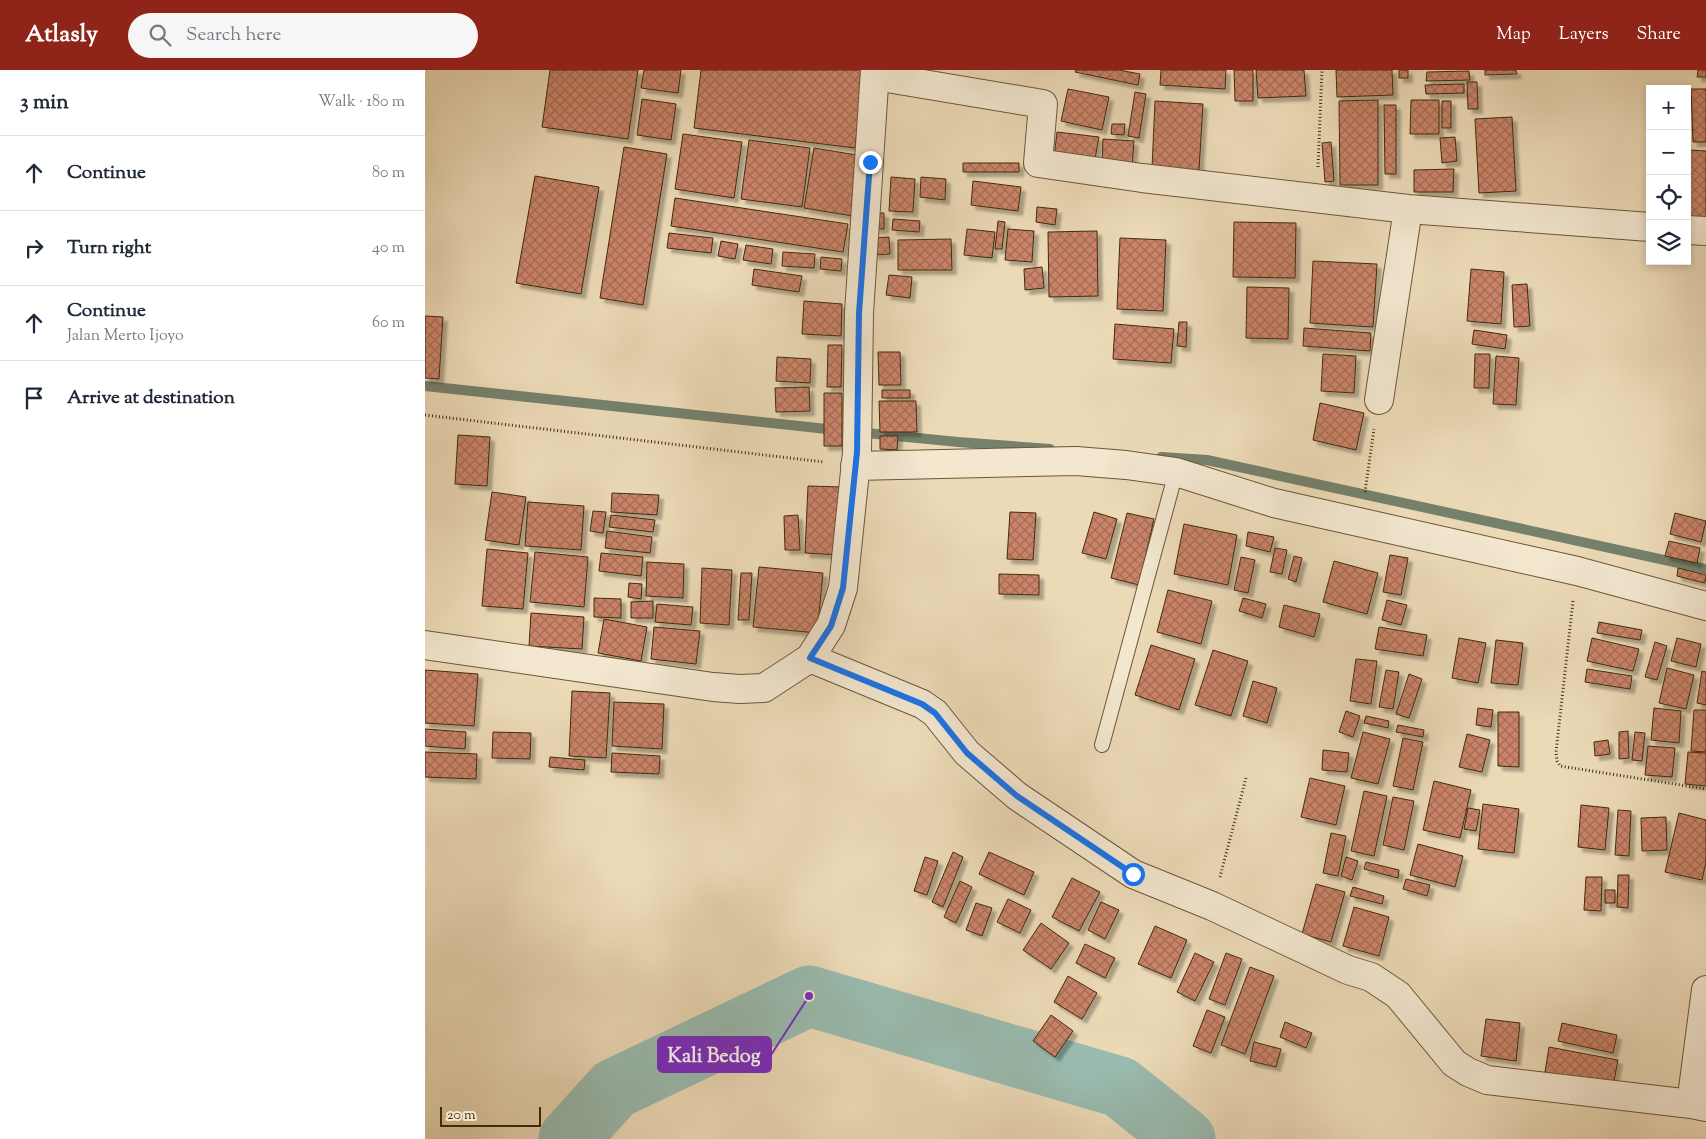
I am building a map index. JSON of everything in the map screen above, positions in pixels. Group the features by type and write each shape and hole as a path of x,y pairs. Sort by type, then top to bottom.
{"street":[{"path":"425,645 713,687 740,689 764,688 810,658 831,626 843,588 856,459 859,313 875,73 1043,104 1038,162 1142,178 1408,209 1646,227"},
{"path":"1379,400 1408,209"},
{"path":"1691,230 1706,231"},
{"path":"856,459 1076,461 1176,472 1274,502 1577,572 1706,606"},
{"path":"810,658 922,704 935,713 967,753 1017,796 1133,874 1212,906 1348,970 1371,977 1398,995 1455,1063 1468,1072 1487,1080 1699,1106 1706,990"}],"lane":[{"path":"1101,745 1176,472"}],"path":[{"path":"1317,199 1322,70"},
{"path":"1365,490 1379,400"},
{"path":"425,416 856,459"},
{"path":"1577,572 1556,752 1557,761 1560,766 1706,789"},
{"path":"1212,906 1246,778"}],"building":[{"path":"550,70 638,70 628,139 542,127"},
{"path":"644,70 681,70 678,93 641,88"},
{"path":"701,70 865,70 855,148 694,128"},
{"path":"1076,70 1119,70 1140,74 1138,85 1075,72"},
{"path":"1161,70 1226,70 1225,89 1160,85"},
{"path":"1234,70 1253,70 1253,101 1235,101"},
{"path":"1256,70 1304,70 1306,96 1258,98"},
{"path":"1336,70 1392,70 1393,95 1337,97"},
{"path":"1399,70 1408,70 1408,78 1399,78"},
{"path":"1485,70 1516,70 1517,74 1485,75"},
{"path":"1698,70 1706,70 1706,77 1697,77"},
{"path":"1469,71 1470,80 1426,81 1427,72"},
{"path":"1467,82 1477,82 1478,109 1468,109"},
{"path":"1464,84 1464,93 1426,94 1425,85"},
{"path":"1068,89 1109,97 1102,130 1061,121"},
{"path":"1691,89 1706,89 1706,142 1693,142"},
{"path":"1135,92 1146,94 1139,138 1128,136"},
{"path":"642,99 676,104 671,140 637,135"},
{"path":"1378,100 1378,185 1340,185 1339,101"},
{"path":"1411,100 1439,100 1439,134 1410,134"},
{"path":"1155,101 1203,104 1199,170 1152,168"},
{"path":"1442,101 1451,101 1451,128 1442,128"},
{"path":"1384,105 1396,105 1396,174 1385,174"},
{"path":"1512,117 1516,191 1479,193 1475,119"},
{"path":"1112,124 1125,124 1124,135 1111,134"},
{"path":"1057,132 1099,137 1094,164 1054,157"},
{"path":"683,134 742,142 734,198 675,189"},
{"path":"1455,137 1457,161 1442,163 1440,138"},
{"path":"1103,139 1134,141 1132,168 1102,167"},
{"path":"749,140 810,148 802,207 741,199"},
{"path":"1331,142 1334,181 1325,182 1322,143"},
{"path":"624,147 667,154 643,305 600,298"},
{"path":"814,148 869,157 859,217 804,208"},
{"path":"1691,150 1706,151 1706,222 1691,221"},
{"path":"963,163 1019,163 1019,172 963,172"},
{"path":"1454,169 1453,192 1414,192 1414,170"},
{"path":"535,176 599,187 581,294 516,283"},
{"path":"891,177 915,179 913,212 889,211"},
{"path":"921,177 946,179 945,200 920,197"},
{"path":"973,181 1021,187 1018,211 971,205"},
{"path":"675,198 848,224 843,252 671,226"},
{"path":"1037,207 1057,209 1055,225 1036,222"},
{"path":"875,213 884,213 884,229 875,229"},
{"path":"893,219 920,221 919,232 892,230"},
{"path":"998,221 1005,222 1002,249 995,249"},
{"path":"1234,222 1296,223 1295,278 1233,277"},
{"path":"967,229 995,232 992,258 964,255"},
{"path":"1008,229 1034,231 1032,262 1005,260"},
{"path":"1097,231 1098,296 1049,297 1048,232"},
{"path":"669,233 713,238 711,253 667,248"},
{"path":"889,237 890,254 874,255 873,238"},
{"path":"1120,238 1166,240 1163,311 1117,309"},
{"path":"951,239 952,270 898,270 898,240"},
{"path":"721,241 738,244 735,259 718,256"},
{"path":"746,245 773,249 771,264 743,260"},
{"path":"783,252 815,254 814,268 782,266"},
{"path":"821,257 842,259 841,271 820,269"},
{"path":"1313,261 1377,264 1373,327 1310,323"},
{"path":"1042,267 1044,288 1025,290 1024,269"},
{"path":"754,269 802,276 799,292 752,285"},
{"path":"1471,269 1504,272 1501,324 1467,321"},
{"path":"889,275 912,277 910,298 886,295"},
{"path":"1527,284 1530,326 1514,327 1512,285"},
{"path":"1247,287 1289,288 1288,339 1246,338"},
{"path":"804,301 842,304 841,336 802,334"},
{"path":"425,316 443,317 439,379 425,378"},
{"path":"1179,322 1187,322 1186,347 1177,346"},
{"path":"1115,324 1174,329 1171,363 1113,359"},
{"path":"1304,328 1371,333 1370,351 1303,346"},
{"path":"1474,330 1507,335 1505,349 1472,344"},
{"path":"828,345 842,345 841,387 827,387"},
{"path":"878,352 900,352 901,385 879,385"},
{"path":"1323,354 1356,356 1354,393 1321,391"},
{"path":"1475,354 1490,354 1489,388 1474,388"},
{"path":"1496,356 1519,358 1516,405 1493,404"},
{"path":"777,357 811,359 810,383 776,381"},
{"path":"809,387 810,411 776,412 775,388"},
{"path":"882,390 910,390 910,398 882,398"},
{"path":"824,393 842,393 842,446 824,446"},
{"path":"879,401 916,401 917,432 880,432"},
{"path":"1320,403 1364,413 1356,450 1313,440"},
{"path":"458,435 490,437 487,486 455,484"},
{"path":"880,436 898,436 897,450 880,449"},
{"path":"808,486 843,487 840,555 805,553"},
{"path":"492,492 526,497 519,545 485,540"},
{"path":"612,493 659,495 657,515 611,512"},
{"path":"528,502 584,506 581,550 525,546"},
{"path":"593,511 606,512 603,533 590,531"},
{"path":"1010,512 1036,513 1033,560 1007,559"},
{"path":"1094,512 1117,519 1106,559 1082,553"},
{"path":"1127,513 1154,519 1139,585 1111,578"},
{"path":"1675,513 1706,521 1701,542 1670,534"},
{"path":"611,515 655,520 653,532 609,527"},
{"path":"798,515 800,550 785,550 784,516"},
{"path":"1184,524 1237,535 1228,585 1174,574"},
{"path":"607,531 652,537 650,553 605,548"},
{"path":"1248,532 1274,537 1270,552 1246,546"},
{"path":"1669,541 1700,548 1697,563 1665,556"},
{"path":"1275,548 1287,550 1282,574 1270,572"},
{"path":"487,549 528,553 523,609 482,606"},
{"path":"535,552 588,557 584,607 530,602"},
{"path":"601,553 643,557 641,576 599,571"},
{"path":"1390,555 1408,558 1401,595 1383,592"},
{"path":"1294,556 1302,558 1296,582 1288,579"},
{"path":"1241,557 1255,560 1248,593 1234,590"},
{"path":"1334,561 1378,573 1367,614 1323,602"},
{"path":"647,562 684,564 683,598 646,596"},
{"path":"759,567 823,573 817,633 753,627"},
{"path":"702,568 732,570 729,625 700,623"},
{"path":"1678,568 1706,575 1705,583 1677,576"},
{"path":"741,573 752,573 749,620 738,620"},
{"path":"999,574 1039,575 1039,595 999,594"},
{"path":"629,583 642,584 641,599 628,597"},
{"path":"1168,590 1212,601 1201,644 1157,632"},
{"path":"594,598 621,599 621,618 594,617"},
{"path":"1243,598 1266,604 1262,618 1239,611"},
{"path":"1387,600 1407,605 1401,625 1382,620"},
{"path":"653,601 653,618 631,618 631,602"},
{"path":"657,604 693,607 691,625 655,622"},
{"path":"1284,605 1320,614 1314,637 1279,627"},
{"path":"531,613 584,617 582,649 529,646"},
{"path":"604,619 647,627 641,661 598,653"},
{"path":"1599,622 1642,630 1640,640 1597,633"},
{"path":"654,627 700,631 696,664 651,659"},
{"path":"1379,627 1427,635 1423,656 1375,649"},
{"path":"1459,638 1486,643 1478,683 1452,678"},
{"path":"1592,638 1639,649 1633,671 1587,661"},
{"path":"1677,638 1701,644 1696,667 1671,661"},
{"path":"1496,640 1523,643 1518,685 1491,683"},
{"path":"1655,642 1667,646 1657,680 1645,677"},
{"path":"1151,645 1195,659 1179,710 1135,695"},
{"path":"1213,650 1248,661 1231,716 1195,705"},
{"path":"1356,659 1377,661 1371,704 1350,701"},
{"path":"1667,668 1694,675 1686,709 1659,703"},
{"path":"1587,669 1632,676 1630,689 1585,682"},
{"path":"425,670 478,674 474,726 425,723"},
{"path":"1386,670 1399,672 1393,709 1379,707"},
{"path":"1702,671 1706,672 1706,705 1697,703"},
{"path":"1409,674 1422,679 1409,718 1396,714"},
{"path":"1253,681 1277,688 1267,723 1243,716"},
{"path":"572,691 610,693 606,758 569,756"},
{"path":"614,702 664,704 662,749 612,746"},
{"path":"1478,708 1493,710 1491,727 1476,725"},
{"path":"1654,708 1681,711 1679,743 1651,740"},
{"path":"1694,710 1706,710 1706,752 1691,751"},
{"path":"1346,711 1360,716 1353,737 1339,732"},
{"path":"1498,712 1519,712 1519,767 1498,766"},
{"path":"1366,716 1389,721 1388,728 1364,723"},
{"path":"1398,725 1424,730 1423,737 1396,732"},
{"path":"425,729 466,732 465,749 425,746"},
{"path":"1628,731 1629,758 1619,759 1619,732"},
{"path":"493,732 531,733 530,759 492,758"},
{"path":"1363,732 1390,739 1378,784 1351,778"},
{"path":"1635,732 1645,733 1642,761 1632,760"},
{"path":"1467,734 1490,740 1482,772 1459,767"},
{"path":"1403,738 1423,742 1413,790 1393,786"},
{"path":"1608,740 1610,754 1595,756 1594,742"},
{"path":"1648,746 1675,748 1672,777 1645,775"},
{"path":"1323,750 1349,753 1347,772 1322,770"},
{"path":"425,752 477,754 476,779 425,777"},
{"path":"1688,752 1706,753 1706,786 1685,784"},
{"path":"612,753 660,756 659,774 611,772"},
{"path":"550,757 585,760 584,770 549,767"},
{"path":"1310,778 1345,786 1336,825 1301,817"},
{"path":"1434,781 1471,790 1460,838 1423,830"},
{"path":"1364,791 1387,796 1374,856 1351,851"},
{"path":"1393,797 1414,801 1404,850 1383,845"},
{"path":"1483,804 1519,809 1514,853 1478,849"},
{"path":"1581,805 1609,808 1605,850 1578,847"},
{"path":"1468,808 1480,810 1476,831 1464,829"},
{"path":"1618,810 1631,811 1629,856 1615,855"},
{"path":"1679,813 1706,820 1706,862 1702,880 1665,872"},
{"path":"1666,817 1667,850 1642,851 1641,818"},
{"path":"1331,833 1346,836 1338,876 1323,873"},
{"path":"1418,844 1463,856 1455,887 1410,875"},
{"path":"953,852 963,857 943,907 932,902"},
{"path":"989,852 1034,872 1024,895 979,874"},
{"path":"925,857 938,861 927,895 914,891"},
{"path":"1346,857 1358,861 1352,880 1341,876"},
{"path":"1366,862 1399,870 1398,878 1364,869"},
{"path":"1618,875 1629,875 1628,908 1617,907"},
{"path":"1586,877 1602,877 1601,911 1584,910"},
{"path":"1072,878 1100,892 1079,931 1052,917"},
{"path":"1406,879 1430,885 1427,896 1403,889"},
{"path":"960,881 972,887 956,923 944,917"},
{"path":"1316,884 1345,892 1331,942 1302,934"},
{"path":"1353,887 1384,896 1382,904 1350,896"},
{"path":"1605,890 1615,890 1615,903 1605,903"},
{"path":"1008,899 1031,910 1020,933 997,922"},
{"path":"1101,902 1119,910 1105,939 1088,930"},
{"path":"976,903 992,908 982,936 966,930"},
{"path":"1354,907 1389,917 1379,956 1343,946"},
{"path":"1041,923 1069,943 1051,969 1023,950"},
{"path":"1155,926 1187,940 1171,978 1138,964"},
{"path":"1085,944 1115,958 1105,978 1076,963"},
{"path":"1195,953 1214,962 1195,1001 1177,992"},
{"path":"1226,953 1242,959 1225,1005 1209,999"},
{"path":"1250,967 1274,976 1245,1054 1221,1045"},
{"path":"1068,976 1097,993 1082,1019 1054,1002"},
{"path":"1207,1010 1225,1017 1211,1053 1193,1046"},
{"path":"1051,1015 1073,1031 1055,1057 1033,1041"},
{"path":"1486,1019 1520,1023 1516,1061 1481,1056"},
{"path":"1285,1022 1312,1033 1306,1048 1280,1037"},
{"path":"1562,1023 1617,1035 1613,1053 1558,1041"},
{"path":"1254,1042 1281,1049 1276,1067 1250,1061"},
{"path":"1549,1047 1618,1060 1613,1086 1545,1072"}],"waterway":[{"path":"425,386 836,430"},
{"path":"857,432 1050,449"},
{"path":"1161,457 1207,460 1706,569"},
{"path":"569,1139 614,1089 809,996 1120,1087 1185,1139"}],"place":[{"name":"Kali Bedog","path":"809,996"}],"route":[{"path":"870,162 859,313 857,452 843,588 831,626 810,658 922,704 935,713 967,753 1017,796 1133,874"}]}
